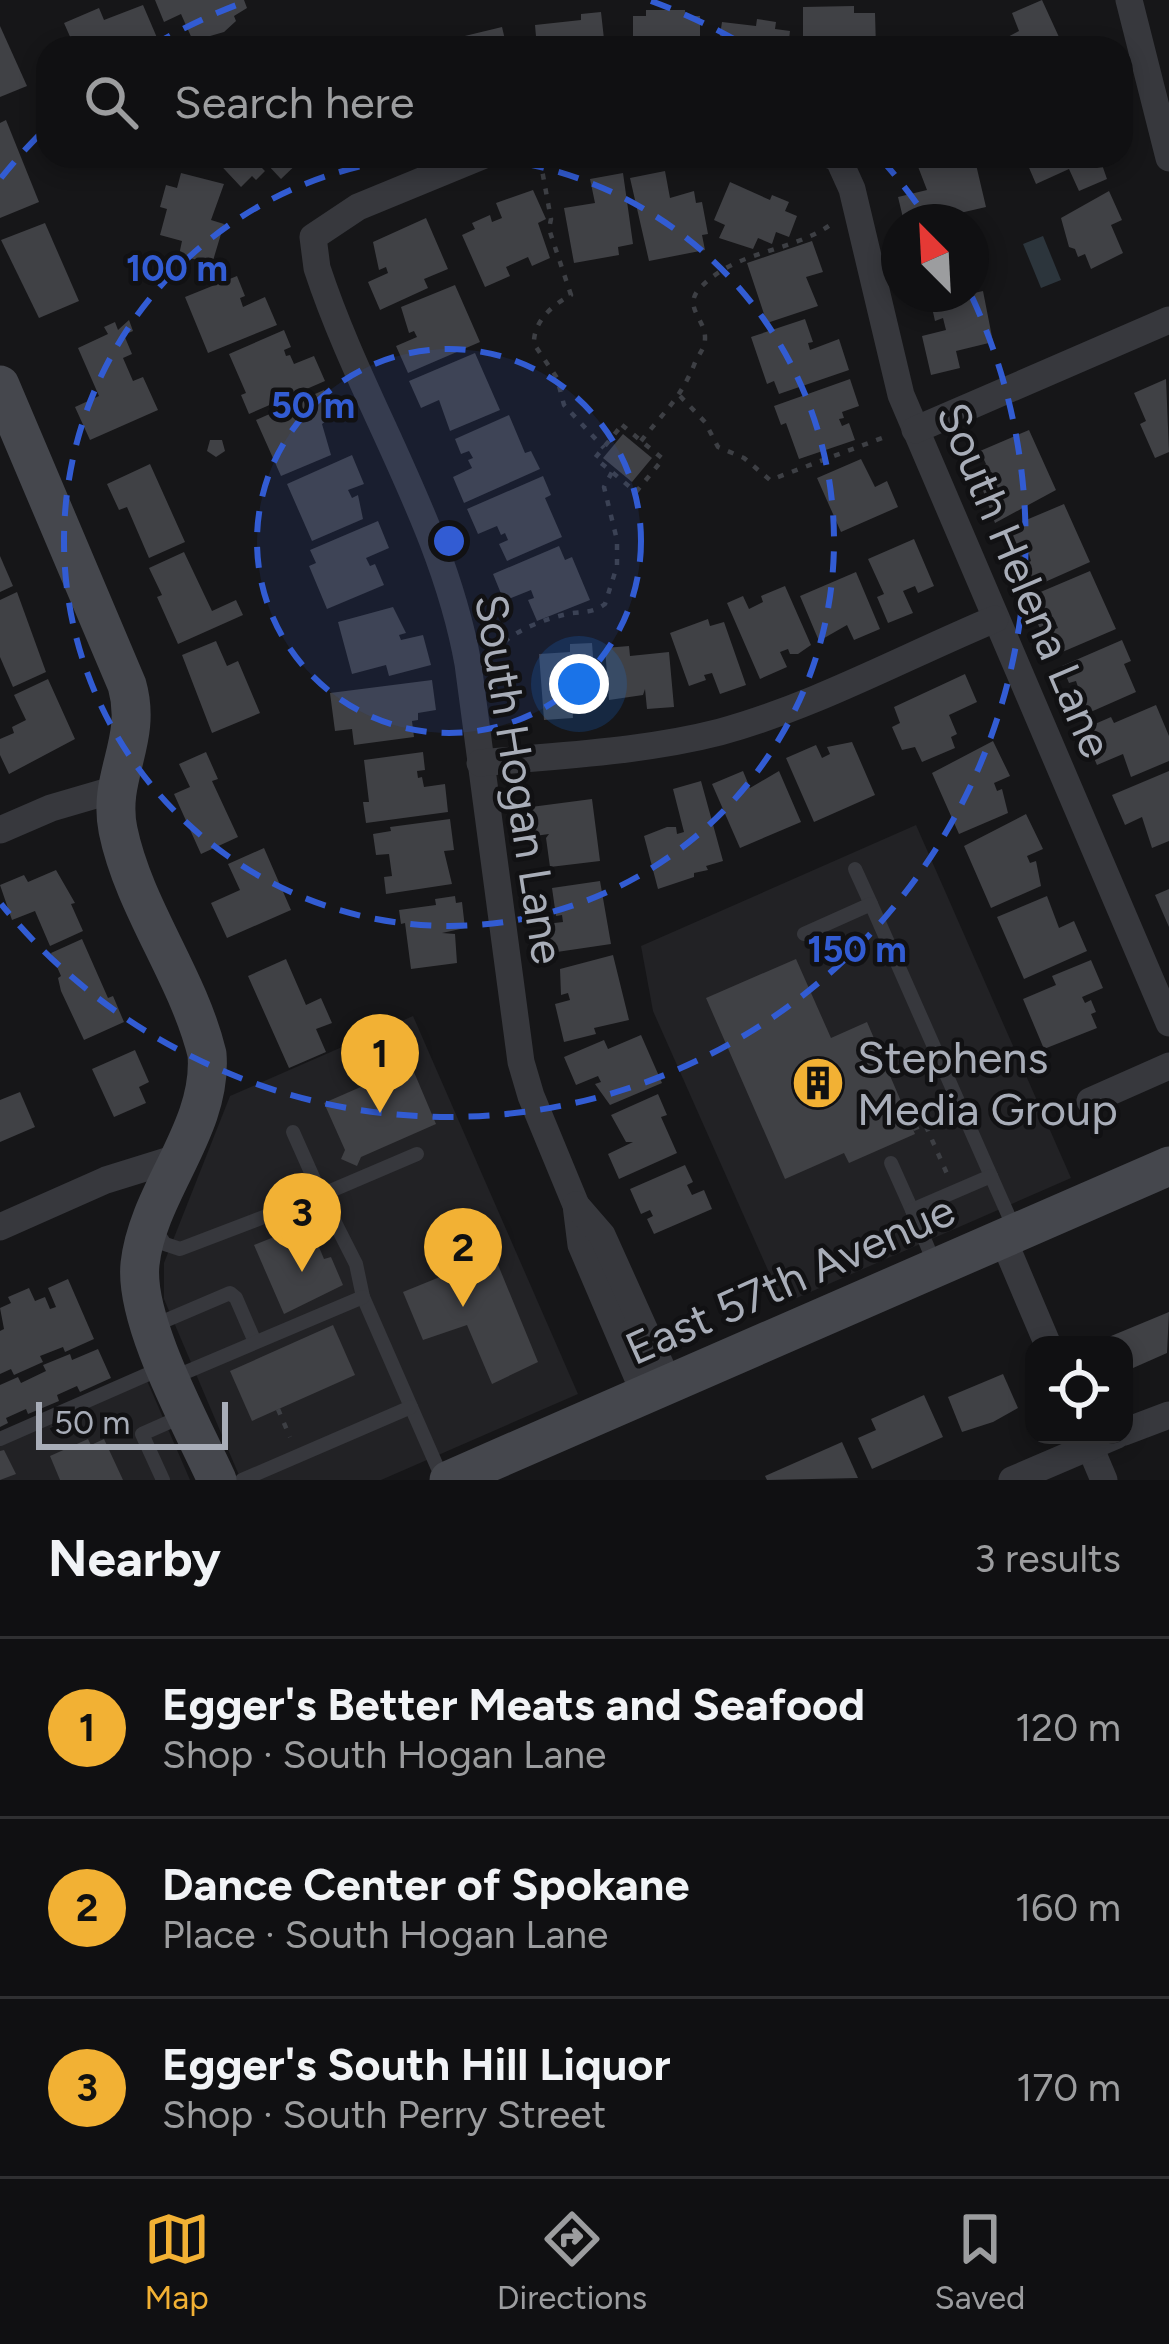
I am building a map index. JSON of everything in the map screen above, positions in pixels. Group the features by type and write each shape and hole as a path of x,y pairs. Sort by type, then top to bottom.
{"street":[{"path":"1129,0 1169,158"},
{"name":"South Hogan Lane","path":"453,168 358,207 313,237 316,268 445,571 463,636 521,1062 531,1096 576,1205 581,1245 657,1389"},
{"name":"South Helena Lane","path":"841,168 852,189 905,432 995,619 1169,1023"},
{"path":"905,432 1169,320"},
{"path":"0,386 133,706 133,731 116,790 121,844 207,1054 206,1087 151,1223 139,1268 142,1301 151,1327 217,1480"},
{"path":"480,763 666,744 723,731 778,713 995,619"},
{"path":"0,830 51,808 116,790"},
{"path":"1090,1101 1169,1066"},
{"path":"0,1227 106,1180 180,1157"},
{"name":"East 57th Avenue","path":"446,1480 1169,1166"},
{"path":"1009,1236 1045,1336"},
{"path":"1133,1429 1169,1414"},
{"path":"1012,1480 1080,1444"},
{"path":"1090,1444 1104,1480"}],"lane":[{"path":"855,869 992,1176 1009,1236"},
{"path":"804,934 871,904"},
{"path":"293,1132 356,1264 364,1297 446,1480"},
{"path":"151,1223 165,1244 180,1249 417,1154"},
{"path":"891,1163 936,1268"},
{"path":"912,1210 992,1176"},
{"path":"151,1327 230,1293 255,1342"},
{"path":"0,1439 175,1386 255,1342 364,1297"},
{"path":"163,1480 142,1434 175,1386"},
{"path":"242,1480 411,1407"}],"path":[{"path":"541,168 549,229 571,296 557,302 536,326 534,344 556,378 564,405 604,448"},
{"path":"641,441 680,396 704,346 703,328 692,308 696,291 732,262 814,234 837,220"},
{"path":"680,396 705,422 718,447 744,458 770,480 905,432"},
{"path":"622,425 641,441 663,459 636,492 595,458 622,425"},
{"path":"502,656 502,644 515,633 566,614 593,612 605,604 616,566 617,540 604,487 612,472"},
{"path":"913,1129 925,1124 950,1179"},
{"path":"278,1409 299,1456"}],"shaded area":[{"path":"1043,236 1061,280 1041,288 1023,244"},
{"path":"916,825 1071,1178 783,1304 653,1011 641,946"},
{"path":"413,1016 578,1394 381,1480 241,1480 164,1299 164,1263 230,1096"},
{"path":"145,1376 190,1480 0,1480 0,1439"}],"building":[{"path":"155,0 244,0 247,8 234,16 236,21 224,32 210,36 191,36 181,14 164,22"},
{"path":"1042,0 1058,36 1010,36 1019,31 1012,13"},
{"path":"143,5 156,36 70,36 64,23 99,8 104,20"},
{"path":"854,6 854,13 875,13 876,36 803,36 803,7"},
{"path":"646,10 685,10 685,16 700,16 700,36 633,36 633,16 646,16"},
{"path":"601,12 604,36 536,36 535,25 581,20 581,14"},
{"path":"757,19 776,22 775,29 790,31 789,36 720,36 722,22 756,26"},
{"path":"0,26 27,86 0,97"},
{"path":"502,27 504,36 465,36"},
{"path":"6,120 39,202 0,218 0,123"},
{"path":"223,168 265,171 256,180 252,176 241,187"},
{"path":"271,168 292,168 281,179"},
{"path":"919,168 977,168 985,204 900,204 898,197 927,190"},
{"path":"1029,168 1103,168 1107,179 1079,191 1069,169 1036,184"},
{"path":"665,171 670,198 694,191 696,203 702,202 708,234 702,235 705,250 649,261 630,178"},
{"path":"181,173 224,184 211,220 224,224 212,264 179,255 182,241 160,235 167,209 160,207 166,185 177,188"},
{"path":"623,173 633,244 618,247 619,255 574,263 564,208 595,203 590,179"},
{"path":"730,182 770,200 772,195 789,202 785,211 797,216 789,237 776,232 772,244 758,238 753,249 719,238 725,225 714,220"},
{"path":"533,190 546,219 538,223 550,258 532,266 528,257 506,267 510,276 485,287 462,235 475,229 472,223 490,215 492,222 502,218 496,203"},
{"path":"1109,191 1122,220 1111,225 1123,253 1091,269 1085,254 1078,257 1069,247 1061,218"},
{"path":"426,218 448,269 424,279 428,288 380,310 368,282 388,273 386,267 379,270 373,242"},
{"path":"45,223 79,301 39,318 1,240"},
{"path":"812,241 823,272 806,277 818,306 767,323 747,263"},
{"path":"237,276 245,296 240,298 243,307 265,297 277,325 208,353 185,297"},
{"path":"455,285 480,342 408,373 396,346 417,337 414,331 409,333 401,307"},
{"path":"933,312 987,312 993,342 956,351 960,368 931,375 922,336 946,330 943,318 935,321"},
{"path":"805,319 813,342 808,343 810,350 839,339 849,370 779,394 774,381 767,384 751,337"},
{"path":"129,320 133,331 124,335 132,354 123,358 133,381 143,377 158,410 90,440 75,407 99,396 78,348 108,334 104,327 115,322 118,330"},
{"path":"284,330 291,347 284,350 286,356 294,364 314,356 325,381 249,414 241,395 246,393 229,354"},
{"path":"475,353 500,410 450,431 439,400 421,408 409,381"},
{"path":"850,379 859,406 842,412 844,418 839,419 842,426 849,423 855,440 799,459 786,423 781,425 774,406"},
{"path":"1166,379 1169,452 1155,458 1140,424 1146,421 1134,393"},
{"path":"324,390 335,414 322,424 331,455 281,476 256,420"},
{"path":"509,415 525,453 531,451 540,469 464,503 453,477 472,468 468,460 473,458 469,451 461,454 455,439"},
{"path":"1029,430 1056,490 995,523 981,485 995,479 992,472 984,476 980,467 986,464 980,451"},
{"path":"623,434 652,458 632,482 603,458"},
{"path":"210,440 222,440 225,451 216,457 207,451"},
{"path":"352,455 364,484 348,490 352,498 358,495 363,519 312,541 287,484"},
{"path":"861,459 875,487 887,481 898,507 841,532 817,478"},
{"path":"150,464 185,542 149,558 127,507 119,510 107,484"},
{"path":"543,476 551,495 545,498 562,537 507,561 499,544 508,540 505,533 501,535 497,526 478,534 467,509"},
{"path":"1064,504 1090,562 1036,586 1023,565 1031,561 1029,554 1013,561 998,532"},
{"path":"378,521 389,548 366,558 370,566 375,564 384,585 327,609 309,566 316,563 310,550"},
{"path":"914,539 934,586 918,593 915,586 903,591 913,613 888,623 877,597 884,594 868,559"},
{"path":"559,546 565,560 572,557 590,600 537,621 528,600 534,598 531,590 504,601 493,574"},
{"path":"184,552 212,611 236,600 243,615 178,644 149,568"},
{"path":"0,556 13,586 0,592"},
{"path":"1090,571 1116,629 1060,653 1050,631 1058,628 1055,621 1040,628 1024,599"},
{"path":"856,572 880,629 854,640 847,625 819,641 800,596"},
{"path":"785,586 811,645 798,654 788,649 780,652 787,667 760,679 727,603 743,596 749,609 763,602 761,596"},
{"path":"17,592 46,672 13,687 0,657 0,600"},
{"path":"393,607 406,633 399,635 401,640 423,635 431,665 389,676 386,665 352,674 338,622"},
{"path":"708,619 710,626 724,622 746,685 720,694 712,673 689,686 670,633"},
{"path":"1122,640 1131,661 1124,664 1136,692 1077,718 1066,692 1078,687 1076,681 1069,683 1062,666"},
{"path":"216,641 227,666 238,661 260,713 212,733 182,655"},
{"path":"592,643 597,707 578,709 578,703 572,704 573,718 544,720 539,654 570,652 570,644"},
{"path":"629,646 630,656 669,652 674,707 647,709 645,689 643,695 609,700 605,648"},
{"path":"965,674 977,702 949,715 957,734 951,737 955,748 922,762 915,747 902,750 892,727 900,723 894,707"},
{"path":"48,679 75,739 9,774 0,755 0,739 26,720 14,695"},
{"path":"432,680 436,710 418,713 418,720 412,721 414,737 354,745 352,729 335,731 330,693"},
{"path":"1156,705 1169,736 1169,761 1131,777 1123,754 1097,765 1085,737 1091,734 1088,727 1111,717 1114,723"},
{"path":"993,741 1010,776 994,783 997,791 1002,789 1008,813 959,834 932,773"},
{"path":"852,742 875,795 814,822 786,758 816,745 822,758 830,754 827,747"},
{"path":"206,752 218,779 212,781 238,837 201,854 174,794 190,787 179,764"},
{"path":"423,752 425,770 417,771 418,778 422,777 424,787 445,784 448,812 366,823 363,802 369,802 364,760"},
{"path":"743,771 750,788 779,771 801,822 740,848 712,784"},
{"path":"1169,771 1169,841 1152,848 1142,817 1125,825 1112,795"},
{"path":"701,781 723,861 658,889 644,836 667,827 676,827 677,834 684,832 673,789"},
{"path":"592,799 600,861 550,867 549,834 535,836 531,807"},
{"path":"1026,814 1043,849 1027,856 1030,863 1036,861 1041,886 991,908 964,846"},
{"path":"450,819 454,850 444,851 452,884 386,894 384,877 392,876 389,854 376,855 373,834 391,831 390,827"},
{"path":"264,848 291,910 227,938 211,903 240,890 228,864"},
{"path":"56,870 75,903 71,904 83,931 50,946 35,911 12,920 0,885 24,875 28,882"},
{"path":"600,881 611,944 550,953 546,924 563,922 562,915 556,916 552,888"},
{"path":"1169,889 1169,927 1155,895"},
{"path":"455,896 456,903 462,902 465,928 442,933 455,934 457,963 411,969 399,910 436,905 435,899"},
{"path":"1047,896 1059,928 1074,921 1087,951 1024,979 997,917"},
{"path":"82,939 124,1022 84,1040 61,991 61,976 51,953"},
{"path":"613,955 629,1020 594,1028 596,1034 564,1042 555,1004 570,1000 568,993 561,995 560,969"},
{"path":"286,959 306,1005 321,998 332,1023 316,1029 326,1052 289,1068 248,976"},
{"name":"Stephens Media Group","path":"796,959 831,1038 867,1022 915,1134 849,1163 844,1153 785,1179 706,998"},
{"path":"1091,960 1103,988 1082,997 1085,1003 1091,1000 1097,1028 1044,1049 1023,999 1056,985 1052,976"},
{"path":"641,1035 662,1083 610,1105 595,1084 601,1082 598,1076 576,1085 564,1057 604,1040 608,1049"},
{"path":"135,1050 149,1082 139,1087 146,1103 114,1117 92,1069"},
{"path":"411,1065 436,1124 361,1157 357,1166 341,1159 345,1150 324,1103"},
{"path":"20,1092 35,1127 0,1142 0,1100"},
{"path":"658,1094 667,1115 661,1117 677,1153 619,1179 608,1154 633,1142 626,1142 611,1115"},
{"path":"685,1165 693,1182 687,1185 692,1195 704,1190 712,1209 654,1234 647,1219 653,1216 650,1210 641,1214 630,1189"},
{"path":"309,1223 324,1259 331,1257 343,1285 284,1314 254,1245"},
{"path":"494,1255 538,1362 492,1384 467,1325 423,1340 403,1292"},
{"path":"68,1279 94,1339 65,1352 63,1347 40,1356 43,1362 14,1375 11,1369 0,1374 0,1331 4,1329 0,1308 11,1303 8,1297 29,1288 35,1301 45,1297 50,1309 56,1307 48,1288"},
{"path":"1169,1312 1167,1353 1133,1368 1133,1336 1111,1336"},
{"path":"333,1325 355,1375 252,1421 230,1371"},
{"path":"98,1349 111,1378 80,1392 77,1386 57,1395 59,1401 6,1418 8,1423 0,1427 0,1385 18,1377 21,1383 46,1371 43,1365"},
{"path":"1003,1374 1018,1408 962,1432 948,1397"},
{"path":"924,1395 943,1437 872,1469 858,1438 876,1430 871,1419"},
{"path":"88,1439 91,1445 104,1439 123,1480 60,1480 50,1456"},
{"path":"842,1442 858,1478 767,1480 765,1476"},
{"path":"4,1450 16,1474 0,1480 0,1451"}],"place":[{"name":"Stephens Media Group","path":"818,1083"},
{"name":"Egger's Better Meats and Seafood","path":"380,1113"},
{"name":"Egger's South Hill Liquor","path":"302,1272"},
{"name":"Dance Center of Spokane","path":"463,1307"}]}
